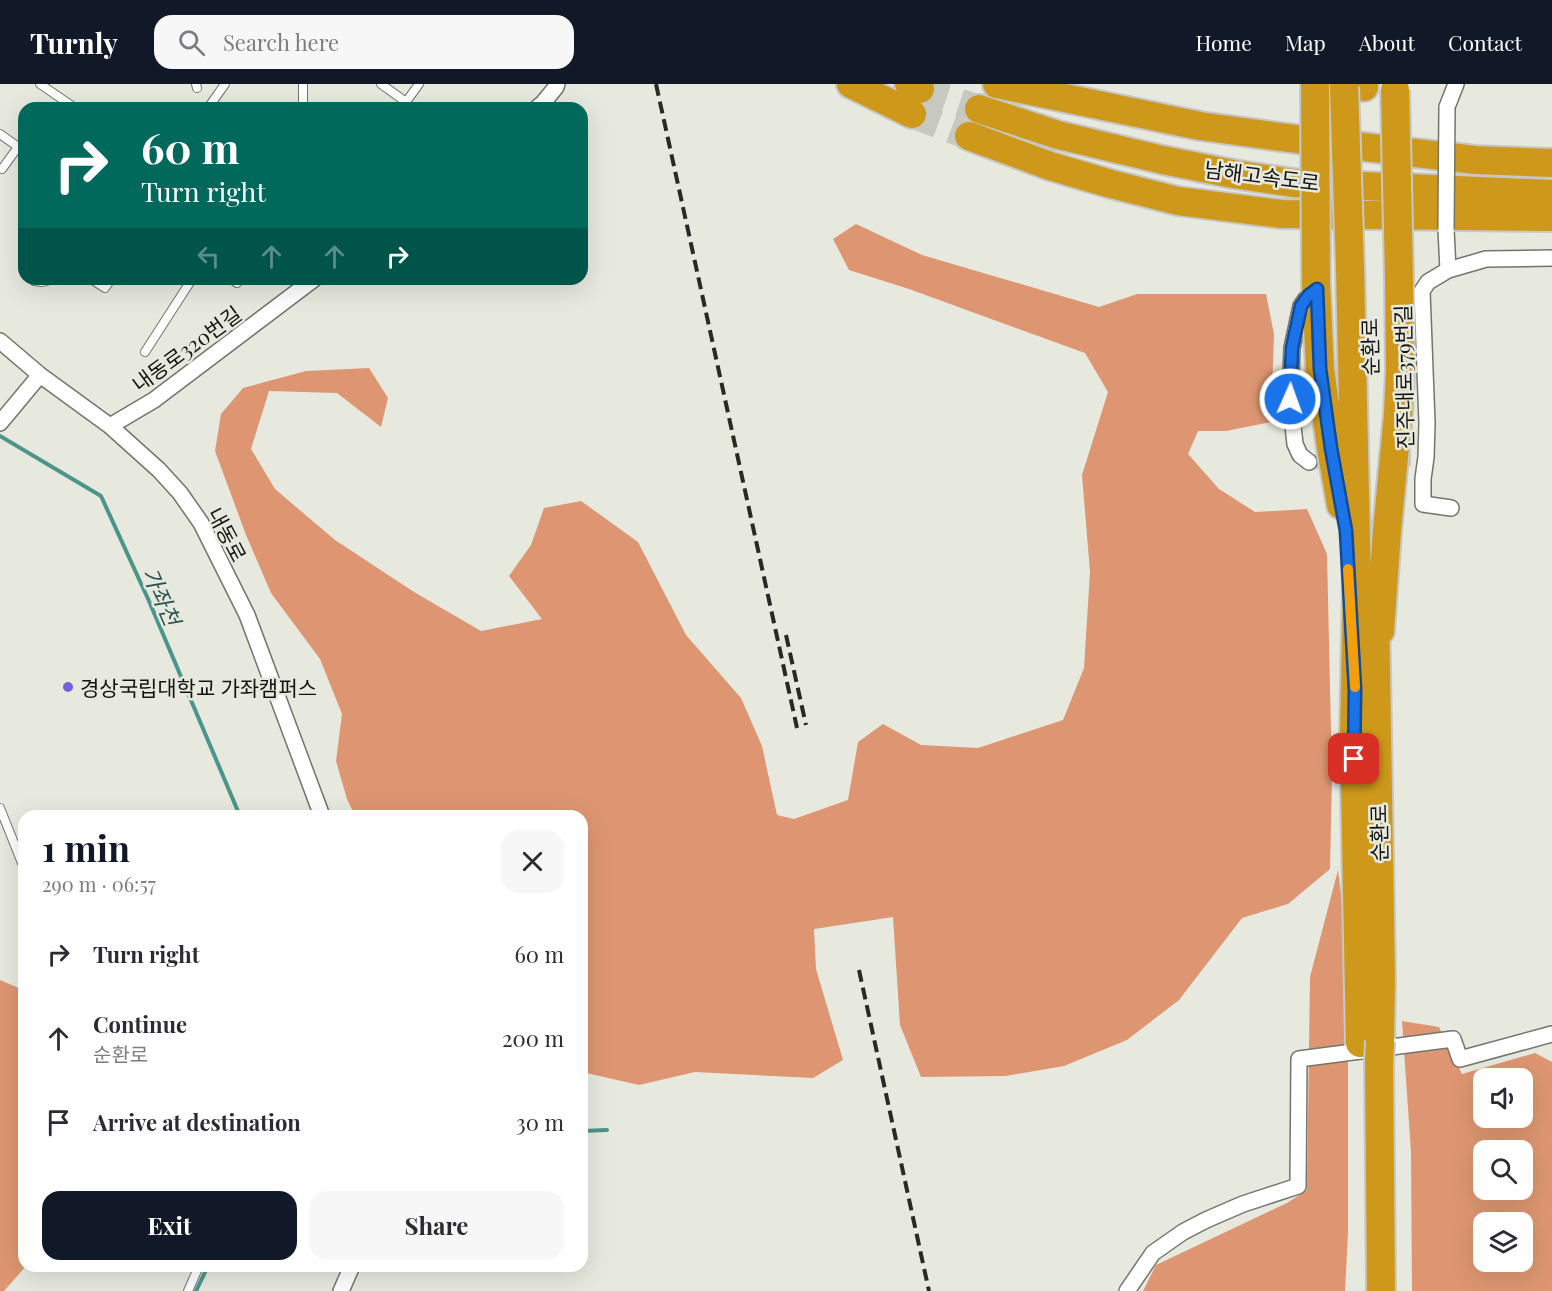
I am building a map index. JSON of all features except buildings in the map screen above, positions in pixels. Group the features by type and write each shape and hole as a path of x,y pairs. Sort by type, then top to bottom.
{"highway":[{"path":"850,84 914,96"},
{"name":"남해고속도로","path":"997,84 1211,128 1475,160 1552,163"},
{"path":"1315,84 1316,286 1320,369 1346,531 1366,690"},
{"name":"순환로","path":"1354,86 1358,267 1358,584 1366,690 1354,737 1381,1291"},
{"path":"1366,690 1387,531 1400,372 1394,87"},
{"name":"남해고속도로","path":"979,109 1058,135 1243,176 1293,183 1552,194"},
{"path":"969,136 1050,166 1178,201 1281,214 1552,217"},
{"name":"순환로","path":"1361,1291 1370,1053"}],"street":[{"path":"544,102 557,84"},
{"path":"1448,270 1447,107 1456,84"},
{"name":"진주대로379번길","path":"1451,508 1423,504 1423,479 1418,458 1427,423 1422,291 1428,282 1448,270 1486,259 1552,258"},
{"name":"내동로320번길","path":"110,426 154,400 306,285"},
{"path":"1310,462 1300,455 1295,444 1290,399 1292,348 1301,306 1316,286"},
{"name":"내동로","path":"0,341 40,375 110,426 159,470 201,523 247,615 320,810"},
{"path":"0,423 40,375"},
{"path":"1127,1291 1153,1253 1183,1232 1243,1204 1298,1186 1299,1059 1453,1039 1460,1059 1552,1034"},
{"path":"340,1291 349,1272"}],"lane":[{"path":"40,84 66,102"},
{"path":"212,102 225,84"},
{"path":"303,84 303,102"},
{"path":"381,84 406,102 419,84"},
{"path":"0,134 18,147"},
{"path":"1,170 18,152"},
{"path":"144,352 188,285"},
{"path":"0,808 18,853"},
{"path":"188,1291 196,1272"}],"shaded area":[{"path":"856,224 922,255 1099,307 1137,294 1266,294 1274,334 1271,422 1226,431 1198,431 1188,454 1219,489 1255,512 1307,509 1327,554 1332,776 1330,869 1288,904 1242,918 1179,1000 1127,1040 1064,1066 1005,1076 921,1077 900,1025 893,917 814,929 816,969 843,1060 813,1078 695,1072 639,1085 588,1073 588,810 352,810 336,761 342,714 320,659 271,593 246,535 215,451 221,414 243,388 306,371 369,368 388,398 381,427 337,393 269,391 251,449 275,489 335,540 414,592 481,631 542,619 509,576 531,545 544,508 581,501 638,542 686,635 741,698 762,746 777,815 794,819 848,800 858,742 883,724 921,745 978,748 1063,720 1084,668 1090,572 1082,475 1108,392 1085,353 909,289 849,270 833,239"},
{"path":"1338,870 1348,950 1348,1233 1345,1291 1143,1291 1156,1265 1287,1203 1307,1190 1310,977"},
{"path":"0,980 18,988 18,1272 21,1272 4,1291 0,1291"},
{"path":"1402,1021 1439,1027 1462,1074 1473,1071 1473,1128 1533,1128 1533,1068 1483,1068 1535,1053 1552,1062 1552,1291 1412,1291 1411,1152"}],"waterway":[{"name":"가좌천","path":"0,436 101,496 149,601 237,810"},
{"path":"588,1131 607,1130"},
{"path":"196,1291 205,1272"}],"tunnel":[{"path":"920,89 979,109"},
{"path":"912,114 969,136"},
{"path":"1309,462 1411,459"}],"railway":[{"path":"656,84 797,728"},
{"path":"786,635 806,725"},
{"path":"859,970 929,1291"}],"slow traffic":[{"path":"1348,569 1355,687"}],"place":[{"name":"경상국립대학교 가좌캠퍼스","path":"68,687"}],"route":[{"path":"1290,399 1292,348 1301,306 1317,289 1320,369 1346,531 1355,690 1354,759"}]}
